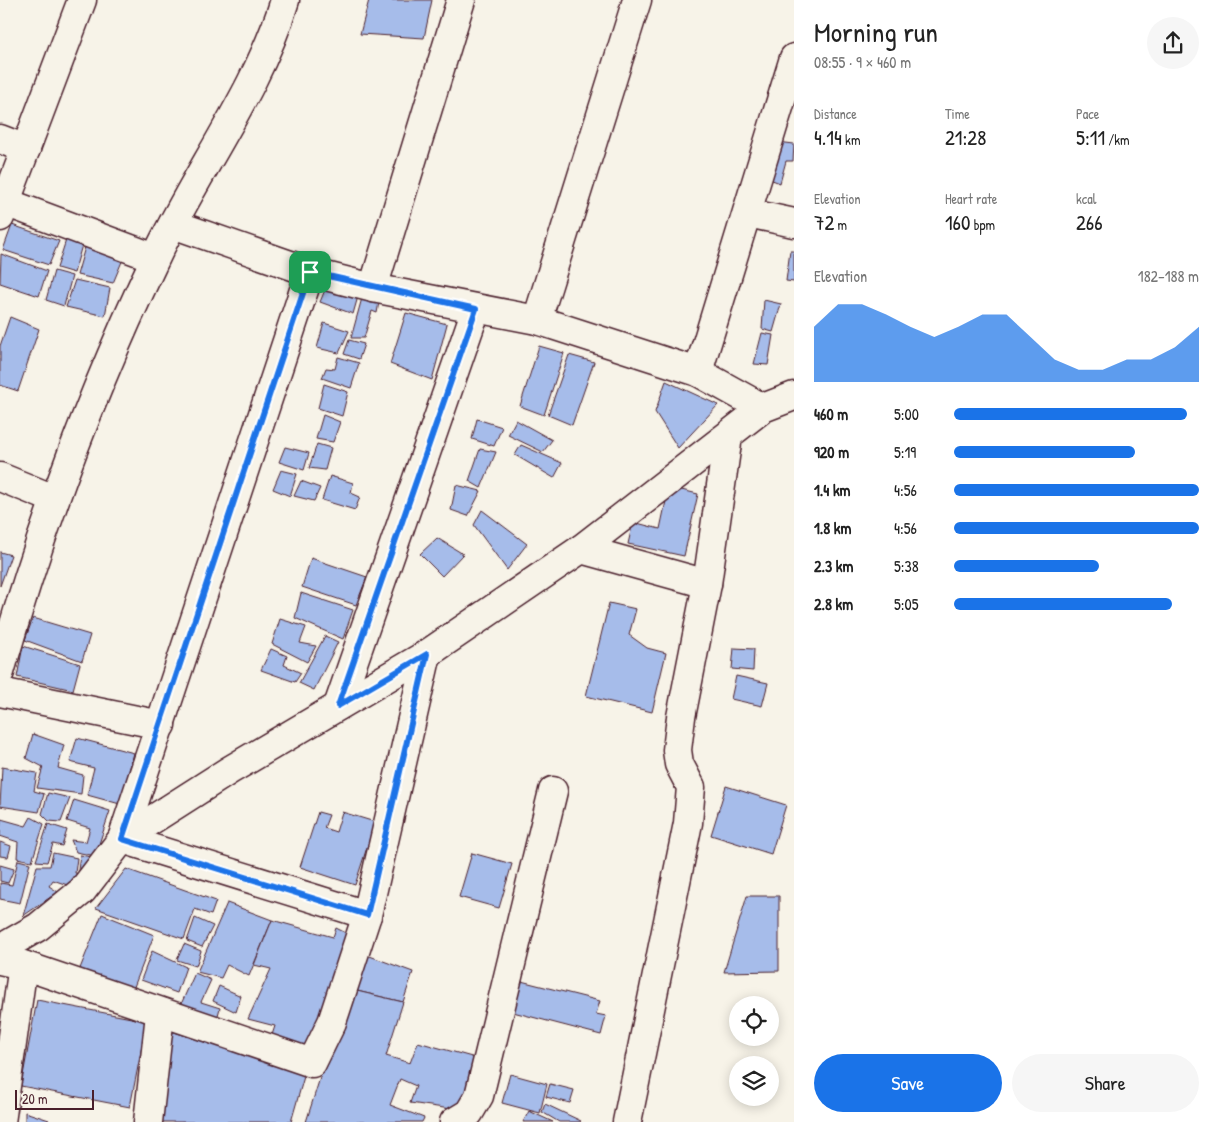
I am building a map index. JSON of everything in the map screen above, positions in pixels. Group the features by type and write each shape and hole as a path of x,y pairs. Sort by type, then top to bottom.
{"street":[{"path":"82,0 3,210 155,258"},
{"path":"0,672 24,586 95,389 155,258 253,78 285,0"},
{"path":"374,288 460,0"},
{"path":"537,320 637,0"},
{"path":"698,372 793,68"},
{"path":"0,139 26,149"},
{"path":"748,213 794,223"},
{"path":"173,224 310,272 374,288 537,320 698,372 763,408"},
{"path":"0,950 38,927 82,891 122,839 310,272"},
{"path":"338,706 476,309"},
{"path":"122,839 230,770 427,654 581,549 763,408 794,396"},
{"path":"627,1122 688,823 691,787 679,764 677,750 681,717 707,584 728,436"},
{"path":"0,477 54,499"},
{"path":"581,549 707,584"},
{"path":"1,1122 11,963 312,1063 332,1022 367,915 427,654"},
{"path":"0,692 161,725"},
{"path":"454,1122 469,1113 479,1096 553,791"},
{"path":"122,839 367,915"},
{"path":"148,1122 160,1014"}],"building":[{"path":"369,0 432,0 424,38 360,34"},
{"path":"778,142 794,144 793,161 786,161 780,183 767,178"},
{"path":"12,225 59,241 49,265 3,250"},
{"path":"66,240 82,245 74,273 57,268"},
{"path":"85,247 123,259 113,283 77,275"},
{"path":"790,251 794,251 794,282 786,281"},
{"path":"1,254 47,271 39,296 0,283"},
{"path":"54,271 72,276 64,306 46,300"},
{"path":"75,280 110,288 105,316 66,307"},
{"path":"327,285 359,293 353,314 320,302"},
{"path":"362,298 379,302 377,313 372,311 364,338 351,338"},
{"path":"764,300 781,304 773,332 762,329"},
{"path":"406,313 447,324 432,380 390,364"},
{"path":"10,317 39,329 18,391 0,385 0,346"},
{"path":"324,323 349,331 339,353 317,348"},
{"path":"762,333 773,335 768,365 754,364"},
{"path":"349,340 364,344 359,359 344,354"},
{"path":"539,346 564,353 544,415 520,406"},
{"path":"569,355 594,362 572,425 548,415"},
{"path":"338,357 359,363 351,388 322,378 326,368 335,369"},
{"path":"666,381 718,405 678,448 655,412"},
{"path":"324,384 348,392 342,416 318,408"},
{"path":"323,415 340,422 333,442 316,439"},
{"path":"477,419 502,427 494,446 472,439"},
{"path":"516,420 552,440 543,452 508,435"},
{"path":"317,444 331,448 325,470 309,468"},
{"path":"521,445 562,463 554,478 515,455"},
{"path":"285,447 309,453 304,470 279,462"},
{"path":"480,449 496,452 481,488 469,481"},
{"path":"281,470 297,474 290,496 273,489"},
{"path":"330,476 353,483 351,493 360,497 355,510 322,500"},
{"path":"301,481 320,488 314,501 294,496"},
{"path":"456,485 481,491 468,516 451,510"},
{"path":"669,487 698,494 684,556 628,544 633,522 660,529"},
{"path":"482,510 527,544 507,570 474,525"},
{"path":"437,538 463,554 442,576 420,554"},
{"path":"0,552 11,555 0,586"},
{"path":"311,558 367,577 356,605 302,587"},
{"path":"301,593 353,610 343,639 295,618"},
{"path":"609,603 636,609 629,635 647,648 666,653 652,712 586,696"},
{"path":"33,618 90,635 82,661 25,640"},
{"path":"280,619 306,627 300,643 316,646 307,662 272,644"},
{"path":"325,636 338,642 314,690 299,683"},
{"path":"23,646 80,664 73,690 17,677"},
{"path":"734,648 754,649 753,671 732,669"},
{"path":"271,649 287,656 284,665 301,673 295,682 261,670"},
{"path":"736,676 768,683 762,706 731,699"},
{"path":"33,734 64,745 58,768 83,775 81,794 37,788 43,767 26,758"},
{"path":"77,738 134,753 120,804 87,795 94,768 70,762"},
{"path":"2,767 37,773 34,791 44,794 39,812 0,806"},
{"path":"726,786 786,805 771,854 711,835"},
{"path":"48,793 70,798 61,822 49,821 42,814"},
{"path":"74,800 110,811 95,856 76,852 71,840 86,842 90,828 67,821"},
{"path":"318,812 329,815 324,828 336,832 342,812 375,822 355,885 300,867"},
{"path":"31,817 44,824 32,861 17,858 18,842 0,836 1,819 26,826"},
{"path":"48,824 67,830 62,846 53,844 47,862 36,861"},
{"path":"0,842 11,846 8,857 0,856"},
{"path":"53,853 77,858 75,873 86,875 79,889 53,880 49,886 58,892 23,916 37,866 50,866"},
{"path":"472,853 512,864 499,908 459,897"},
{"path":"80,855 92,857 88,872 78,870"},
{"path":"18,860 30,863 20,903 0,899 0,883 12,885"},
{"path":"0,865 14,869 8,883 0,881"},
{"path":"126,869 216,901 211,915 195,909 184,939 96,908"},
{"path":"747,896 779,896 779,971 724,972"},
{"path":"227,903 272,920 249,976 227,965 221,978 197,972"},
{"path":"102,914 154,935 132,992 79,971"},
{"path":"195,918 213,926 202,947 187,941"},
{"path":"272,920 333,937 336,928 350,935 312,1049 271,1038 275,1026 248,1019 271,969 254,965"},
{"path":"184,944 201,951 196,966 177,960"},
{"path":"152,951 186,967 177,993 141,980"},
{"path":"367,955 413,972 403,1002 357,991"},
{"path":"195,973 211,980 201,1002 220,1008 217,1019 178,1011"},
{"path":"521,981 600,1001 596,1014 606,1016 601,1035 513,1012"},
{"path":"219,986 241,996 236,1012 213,1001"},
{"path":"357,991 403,1002 386,1056 410,1063 418,1042 479,1059 464,1111 410,1103 416,1086 400,1079 390,1105 424,1118 422,1122 306,1122 325,1062"},
{"path":"37,1000 147,1021 130,1107 21,1086"},
{"path":"171,1031 305,1073 291,1122 153,1122"},
{"path":"510,1074 547,1084 540,1113 502,1103"},
{"path":"550,1084 574,1090 570,1103 546,1097"},
{"path":"545,1104 581,1121 559,1122 542,1112"},
{"path":"529,1111 553,1122 523,1122"},
{"path":"25,1112 49,1120 47,1122 25,1122"}],"route":[{"path":"310,272 374,288 476,309 338,706 427,654 367,915 122,839 310,272"}]}
